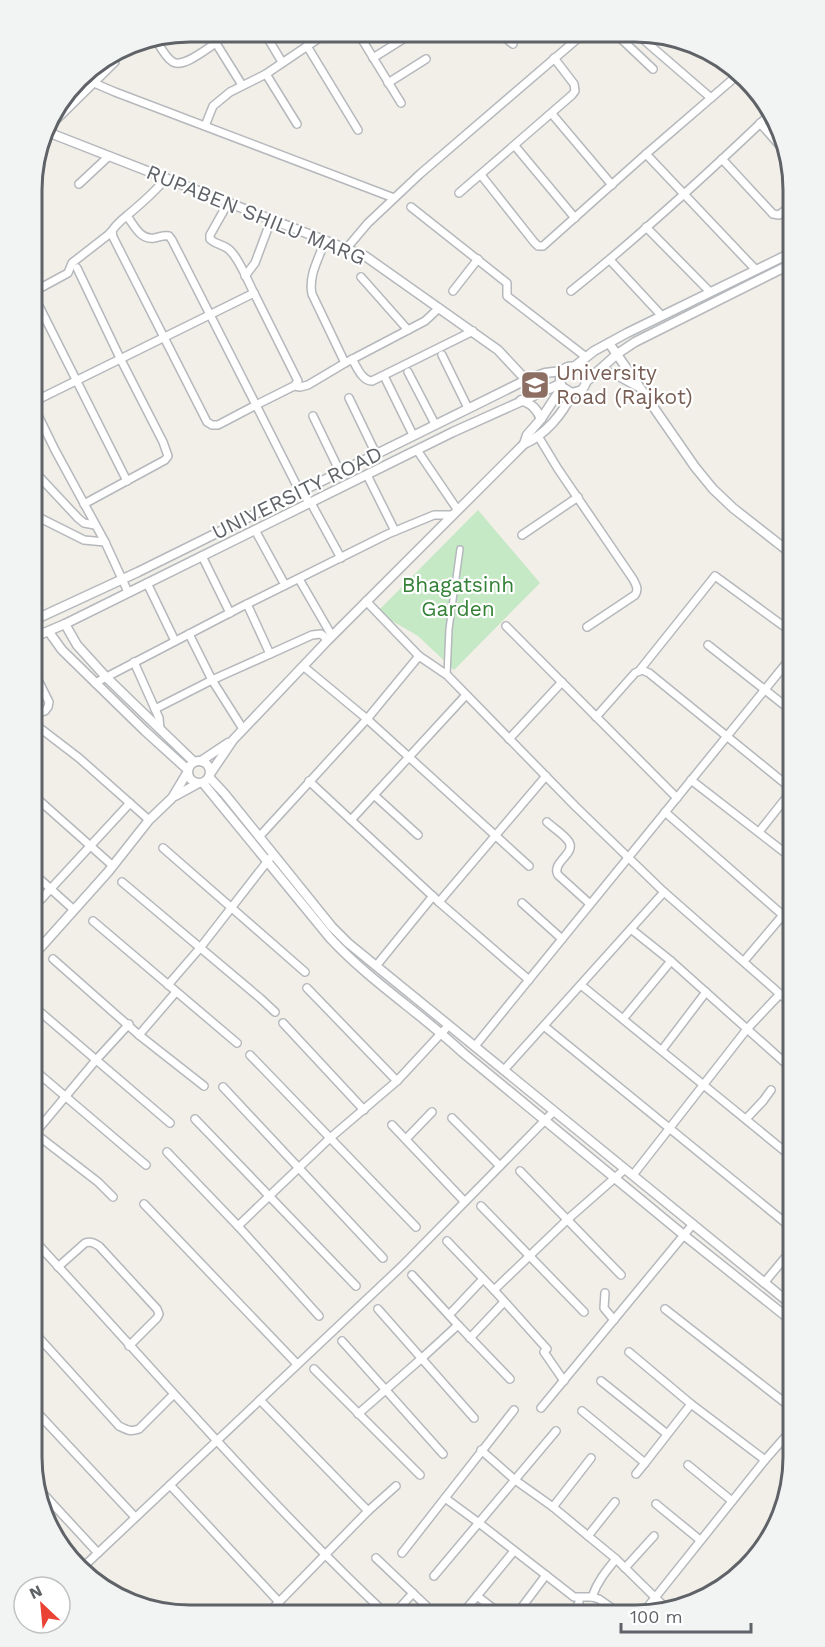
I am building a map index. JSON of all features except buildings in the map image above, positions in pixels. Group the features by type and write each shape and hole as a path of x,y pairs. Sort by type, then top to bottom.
{"street":[{"path":"270,42 282,62"},
{"path":"205,126 213,106 242,85 266,74 313,42"},
{"path":"363,42 401,103"},
{"path":"373,58 398,42"},
{"path":"346,249 368,223 420,174 573,42"},
{"path":"624,42 653,69"},
{"path":"647,42 711,98"},
{"path":"160,45 173,62 182,63 216,43 242,85"},
{"path":"307,46 358,130"},
{"path":"459,193 572,95 574,84 554,58"},
{"path":"388,82 426,59"},
{"path":"66,110 113,64"},
{"path":"266,74 297,124"},
{"path":"481,174 538,246 546,244 733,79"},
{"path":"94,83 394,198"},
{"path":"552,114 612,185"},
{"path":"571,291 685,194 764,119"},
{"path":"759,123 773,139"},
{"name":"RUPABEN SHILU MARG","path":"53,134 365,256 498,350 536,393"},
{"path":"515,146 575,218"},
{"path":"646,154 756,270"},
{"path":"79,184 108,156"},
{"path":"722,159 773,214 779,215 783,212"},
{"path":"42,287 68,273 72,263 108,235 166,178"},
{"path":"112,231 207,422 219,425 294,386 298,381 233,254 228,248 210,239 228,203"},
{"path":"411,207 507,283 507,296 586,357"},
{"path":"127,216 139,232 148,238 170,236 300,492 311,503 341,558"},
{"path":"245,276 255,263 271,220"},
{"path":"646,227 710,292"},
{"path":"325,241 310,285 312,294 345,363"},
{"path":"575,366 609,343 661,315 783,257"},
{"path":"453,291 478,259"},
{"path":"610,260 661,315"},
{"path":"77,268 168,456 165,460 84,504"},
{"path":"172,798 205,779 243,729 455,512 524,444 538,436 561,412 572,393 582,390 586,382 598,371 635,342 783,268"},
{"path":"361,277 408,330"},
{"path":"42,398 120,358 255,294"},
{"path":"294,386 308,385 425,321 439,308"},
{"path":"42,313 127,481"},
{"path":"352,359 364,378 372,381 472,331"},
{"path":"609,343 713,489 733,508 783,547"},
{"path":"442,355 468,408"},
{"path":"524,444 527,435 541,419 561,386 562,371 575,366 583,370 586,382"},
{"name":"UNIVERSITY ROAD","path":"42,616 123,579 526,380 545,373 562,371"},
{"path":"598,371 615,374 640,387"},
{"path":"408,372 435,424"},
{"path":"386,380 413,435"},
{"path":"561,386 572,393"},
{"name":"UNIVERSITY ROAD","path":"42,634 521,400 561,386"},
{"path":"349,398 376,454"},
{"path":"521,400 534,406 541,419"},
{"path":"313,416 340,472"},
{"path":"42,421 105,542 128,592"},
{"path":"538,436 637,587 635,595 587,627"},
{"path":"417,450 455,512"},
{"path":"367,475 395,531"},
{"path":"42,480 78,518 84,523 95,525"},
{"path":"522,535 578,497"},
{"path":"95,683 395,531 434,516 455,512"},
{"path":"42,519 84,540 105,542"},
{"path":"255,530 285,585"},
{"path":"447,675 449,629 460,549"},
{"path":"202,556 230,613"},
{"path":"596,717 639,671 715,576 783,626"},
{"path":"299,579 330,638"},
{"path":"147,583 176,641"},
{"path":"366,601 419,656 447,675 628,858 783,997"},
{"path":"248,604 270,654"},
{"path":"65,624 77,645 106,677 197,762 207,764 205,779 267,862 343,952 371,978 444,1029 475,1046 783,1298"},
{"path":"506,626 677,798"},
{"path":"49,632 62,650 188,772 190,780 205,779"},
{"path":"189,634 212,680 243,729"},
{"path":"155,709 212,680 312,635 321,634 330,638"},
{"path":"708,645 783,704"},
{"path":"259,837 367,719 419,656"},
{"path":"134,662 155,709 160,729"},
{"path":"303,666 367,719 529,866"},
{"path":"475,1046 783,667"},
{"path":"639,671 649,673 783,781"},
{"path":"509,739 562,682"},
{"path":"42,688 49,702 48,707 42,712"},
{"path":"351,820 466,695"},
{"path":"42,730 79,758 150,820"},
{"path":"42,944 113,866 150,820 172,798 197,762 233,740"},
{"path":"439,902 546,776"},
{"path":"205,779 259,837 332,927 444,1029 462,1052 783,1314"},
{"path":"691,780 783,851"},
{"path":"309,781 439,902 529,980"},
{"path":"374,795 418,835"},
{"path":"759,832 783,802"},
{"path":"42,803 113,866"},
{"path":"42,898 130,803"},
{"path":"665,812 783,915 744,961"},
{"path":"547,822 570,844 570,848 556,867 558,875 590,904"},
{"path":"163,848 305,972"},
{"path":"168,985 274,855"},
{"path":"42,880 74,910"},
{"path":"122,882 274,1012"},
{"path":"504,1070 664,892"},
{"path":"376,966 433,896"},
{"path":"522,903 562,939"},
{"path":"93,921 237,1043"},
{"path":"631,929 671,961 783,1061"},
{"path":"53,959 139,1035 204,1086"},
{"path":"623,1019 671,961"},
{"path":"581,985 783,1150"},
{"path":"307,988 397,1081"},
{"path":"139,1035 176,992"},
{"path":"662,1050 706,992"},
{"path":"633,1175 747,1029 780,994"},
{"path":"42,1014 170,1123"},
{"path":"283,1023 364,1110"},
{"path":"42,1122 129,1024"},
{"path":"544,1026 783,1221"},
{"path":"238,1226 330,1138 397,1081 444,1029"},
{"path":"250,1055 416,1227"},
{"path":"42,1077 146,1165"},
{"path":"223,1086 383,1258"},
{"path":"746,1119 771,1089"},
{"path":"87,1563 403,1265 554,1111"},
{"path":"406,1139 432,1112"},
{"path":"452,1118 500,1166"},
{"path":"195,1119 356,1286"},
{"path":"392,1125 464,1201"},
{"path":"42,1139 98,1182 113,1197"},
{"path":"168,1152 319,1316"},
{"path":"494,1290 568,1219 625,1169"},
{"path":"520,1171 621,1275"},
{"path":"144,1204 297,1364"},
{"path":"480,1206 584,1312"},
{"path":"540,1408 693,1224"},
{"path":"447,1240 494,1290 545,1351 564,1380"},
{"path":"58,1267 85,1243 95,1243 157,1309 159,1314 157,1318 129,1346"},
{"path":"43,1251 173,1395 324,1556 376,1605"},
{"path":"764,1283 783,1260"},
{"path":"412,1275 510,1379"},
{"path":"449,1315 483,1279"},
{"path":"605,1293 604,1308 614,1320"},
{"path":"470,1338 504,1302"},
{"path":"665,1308 783,1401"},
{"path":"378,1309 474,1418"},
{"path":"358,1414 458,1325"},
{"path":"42,1341 119,1426 126,1430 132,1432 139,1429 173,1395"},
{"path":"342,1341 443,1454"},
{"path":"629,1352 690,1404 765,1460"},
{"path":"314,1369 420,1475"},
{"path":"601,1381 667,1434"},
{"path":"260,1400 368,1511"},
{"path":"636,1474 690,1404"},
{"path":"402,1553 514,1410"},
{"path":"582,1412 645,1463"},
{"path":"42,1418 135,1518"},
{"path":"434,1576 556,1431"},
{"path":"651,1604 783,1439"},
{"path":"481,1450 515,1480 553,1507 616,1559 661,1603"},
{"path":"553,1507 591,1458"},
{"path":"688,1465 732,1501"},
{"path":"170,1485 279,1602"},
{"path":"276,1605 368,1511 396,1486"},
{"path":"444,1498 574,1597 592,1597 607,1605"},
{"path":"49,1500 98,1553"},
{"path":"588,1536 615,1502"},
{"path":"656,1504 700,1540"},
{"path":"626,1568 654,1536"},
{"path":"469,1605 514,1551"},
{"path":"376,1558 426,1605"},
{"path":"592,1597 600,1578 616,1559"},
{"path":"524,1605 546,1575"},
{"path":"402,1605 413,1593"},
{"path":"477,1596 489,1605"},
{"path":"578,1605 579,1598"}],"green space":[{"name":"Bhagatsinh Garden","path":"478,510 540,583 454,670 418,636 377,612"}],"place":[{"name":"University Road (Rajkot)","path":"535,385"}]}
